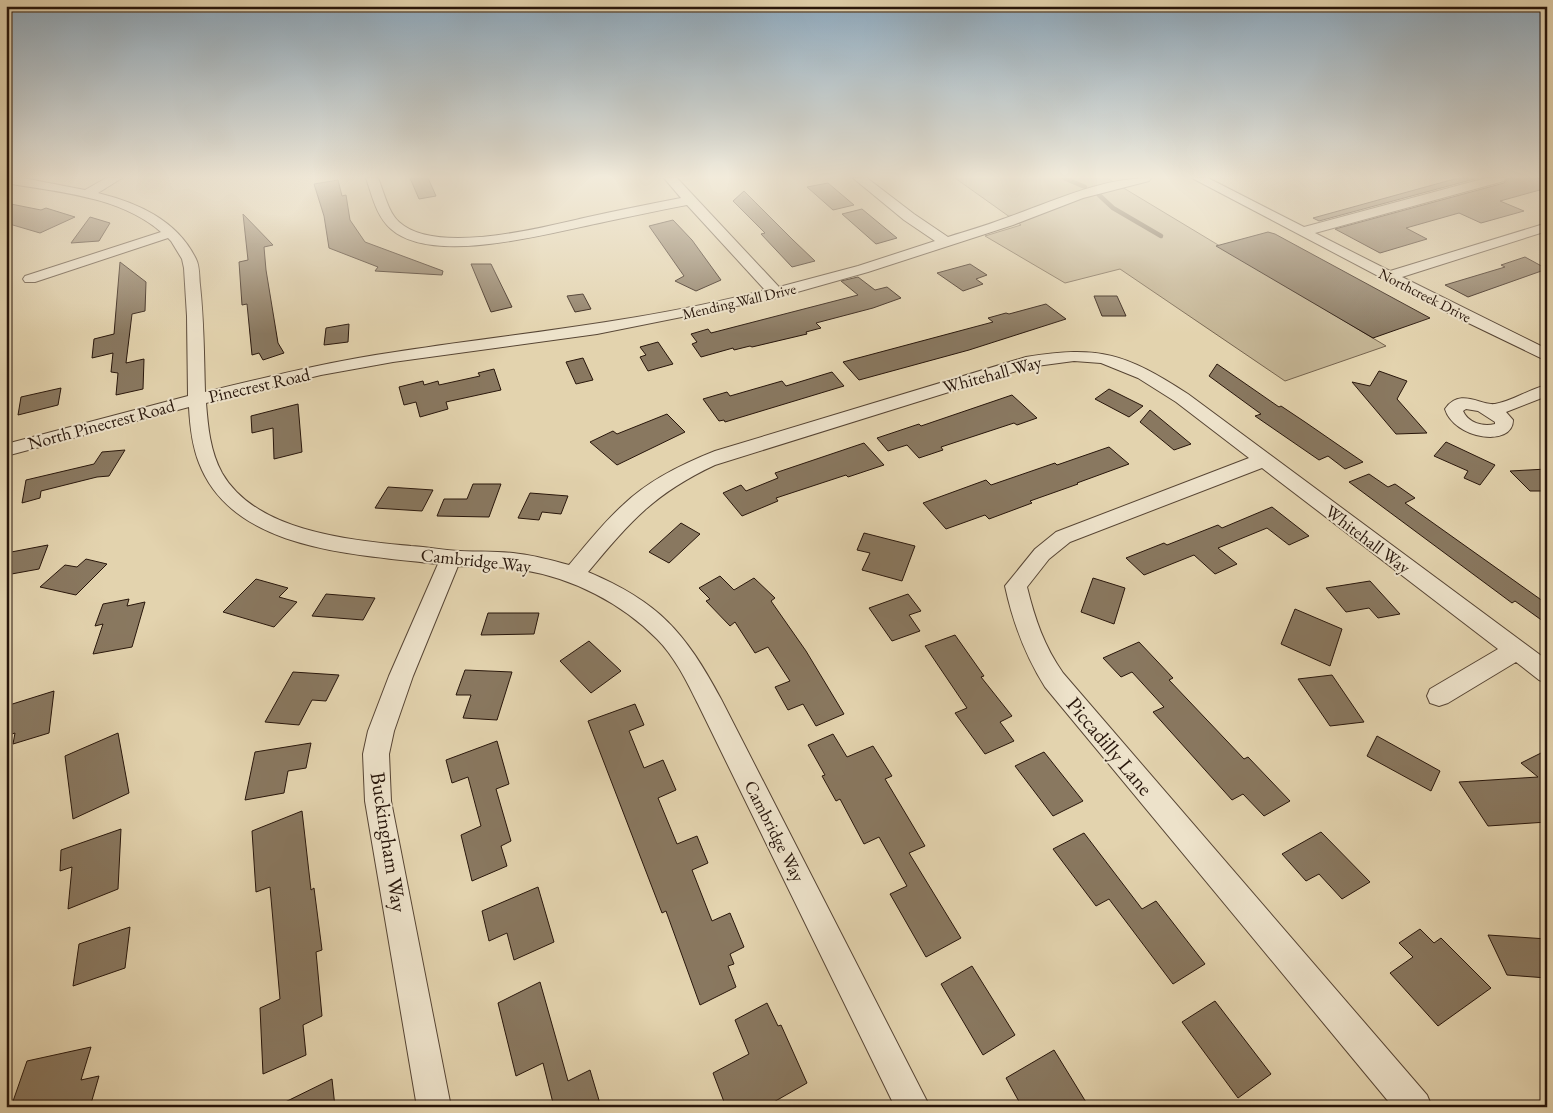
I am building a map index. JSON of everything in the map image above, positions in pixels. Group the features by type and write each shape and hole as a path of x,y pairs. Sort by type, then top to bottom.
{"street":[{"name":"Cambridge Way","path":"168,230 172,233 189,260 195,300 197,400 200,442 212,473 227,492 242,506 267,522 295,534 330,544 368,550 451,558 523,562 572,576 604,588 666,634 698,678 913,1107"},
{"path":"401,230 445,242 491,241 545,230"},
{"path":"718,230 776,293"},
{"path":"928,230 946,242"},
{"name":"Mending Wall Drive","path":"321,370 392,356 613,326 693,312 776,293 855,271 980,230"},
{"name":"Northcreek Drive","path":"1299,230 1547,356"},
{"path":"1303,232 1311,230"},
{"path":"1390,276 1538,230"},
{"path":"30,279 172,233"},
{"name":"Whitehall Way","path":"572,576 620,519 638,503 670,480 704,462 751,445 1038,360 1061,357 1102,358 1153,378 1547,673"},
{"name":"Pinecrest Road","path":"197,400 321,370"},
{"path":"1493,411 1547,390"},
{"name":"North Pinecrest Road","path":"6,450 197,400"},
{"name":"Piccadilly Lane","path":"1263,460 1063,537 1042,554 1016,586 1029,638 1040,660 1054,680 1415,1107"},
{"name":"Buckingham Way","path":"434,1107 378,801 376,754 381,731 400,676 451,558"},
{"path":"1439,696 1517,650"}],"shaded area":[{"path":"1005,230 1193,230 1386,346 1285,381 1120,269 1065,283 985,236"}],"building":[{"path":"30,230 47,230 40,233"},
{"path":"81,230 106,230 99,241 71,243"},
{"path":"245,230 258,230 273,245 264,247 266,270 278,343 284,353 263,360 259,353 252,355 247,304 242,305 239,262 248,260"},
{"path":"326,230 357,230 365,242 443,271 442,275 375,271 378,267 329,248"},
{"path":"652,230 682,230 721,280 696,291 675,281 684,276"},
{"path":"762,230 783,230 815,261 792,267 761,234 765,233"},
{"path":"860,230 887,230 897,238 876,244"},
{"path":"1337,230 1410,230 1427,239 1380,253"},
{"path":"1268,232 1275,234 1430,318 1373,338 1216,246"},
{"path":"1525,257 1547,269 1468,297 1445,285 1505,267 1501,265"},
{"path":"120,262 146,282 145,311 132,314 126,363 144,359 143,389 116,395 118,373 111,372 113,353 92,358 94,339 114,334"},
{"path":"471,264 491,264 512,307 491,312"},
{"path":"970,264 987,275 976,279 983,284 963,291 937,273"},
{"path":"858,277 875,290 887,287 901,298 873,308 816,323 821,328 806,332 807,334 752,347 734,350 733,348 701,357 692,344 697,342 691,334 708,329 711,333 858,295 841,281"},
{"path":"583,294 591,309 575,312 567,296"},
{"path":"1094,296 1117,296 1126,316 1102,316"},
{"path":"1046,304 1066,319 969,350 859,380 843,362 993,322 988,318"},
{"path":"349,324 348,342 324,345 326,328"},
{"path":"658,342 673,364 648,371 640,357 646,355 640,347"},
{"path":"583,358 593,380 576,384 566,362"},
{"path":"1217,364 1363,462 1345,469 1328,456 1319,460 1255,416 1261,414 1209,376"},
{"path":"494,369 501,390 446,402 448,409 420,417 416,402 404,405 399,387 423,381 424,385 438,381 439,385 480,376 478,373"},
{"path":"1379,371 1407,381 1397,399 1427,433 1396,434 1352,382 1370,386"},
{"path":"832,372 844,386 725,422 724,420 719,421 703,399 727,392 730,396 782,381 786,386"},
{"path":"61,388 58,405 18,415 21,397"},
{"path":"1109,389 1143,406 1129,417 1095,399"},
{"path":"1012,395 1037,418 1017,425 1014,423 941,447 943,450 919,458 907,445 888,451 877,438 919,424 921,426"},
{"path":"298,404 302,452 274,459 273,428 252,433 251,416"},
{"path":"1150,410 1191,444 1174,450 1140,422"},
{"path":"667,414 685,432 617,465 590,442 613,431 617,434"},
{"path":"1446,442 1495,465 1480,485 1464,478 1468,471 1434,456"},
{"path":"864,443 884,465 848,477 846,475 776,498 778,501 742,516 723,493 741,485 746,491 778,478 775,473"},
{"path":"1109,447 1129,464 1030,501 1032,503 989,519 985,515 946,529 923,503 986,480 991,485"},
{"path":"125,450 109,476 97,477 41,491 40,498 22,503 26,480 94,464 102,452"},
{"path":"1547,469 1547,491 1530,491 1510,471"},
{"path":"1369,474 1388,487 1395,484 1415,498 1405,503 1547,604 1547,624 1515,601 1512,603 1349,482"},
{"path":"473,484 501,484 489,517 437,516 444,499 467,499"},
{"path":"388,487 433,490 422,511 375,508"},
{"path":"530,493 568,496 561,514 542,512 539,520 518,518"},
{"path":"1272,507 1309,536 1289,545 1267,528 1218,548 1237,564 1215,574 1194,555 1144,575 1126,558 1164,543 1167,545 1218,525 1222,528"},
{"path":"681,523 700,534 669,563 649,552"},
{"path":"864,533 915,546 902,581 862,570 870,553 857,550"},
{"path":"48,545 39,569 6,575 6,553"},
{"path":"86,559 107,564 76,595 40,587 65,565 77,567"},
{"path":"720,576 734,590 754,578 775,598 771,601 806,651 844,714 816,726 803,704 788,710 775,687 790,681 768,647 755,653 735,622 730,626 706,601 710,599 699,588"},
{"path":"1093,578 1125,588 1114,624 1081,612"},
{"path":"256,579 288,588 279,597 297,602 274,627 223,612"},
{"path":"1370,581 1400,614 1378,618 1369,608 1346,612 1326,588"},
{"path":"326,594 375,598 363,620 312,616"},
{"path":"908,594 921,611 909,615 920,631 892,641 869,608"},
{"path":"129,599 127,606 145,602 132,647 93,654 103,624 95,626 103,604"},
{"path":"1295,609 1342,629 1330,666 1281,644"},
{"path":"488,613 539,613 534,634 481,635"},
{"path":"955,635 984,676 981,677 1012,716 1000,722 1014,741 985,754 955,713 967,708 925,646"},
{"path":"589,641 621,671 591,693 560,661"},
{"path":"1139,642 1173,678 1169,680 1244,759 1248,757 1290,801 1264,816 1243,794 1232,800 1153,712 1164,707 1132,672 1121,677 1103,658"},
{"path":"465,670 512,672 497,720 463,718 471,695 456,695"},
{"path":"293,672 339,675 326,701 312,700 299,725 265,722"},
{"path":"1332,675 1364,722 1330,726 1298,679"},
{"path":"54,691 49,733 13,744 15,733 6,736 6,706"},
{"path":"635,704 644,725 629,731 644,768 663,760 676,790 658,798 677,844 697,836 708,863 692,870 712,921 730,913 744,947 730,954 734,964 728,966 736,987 700,1005 666,911 662,913 588,721"},
{"path":"118,733 129,793 73,819 65,756"},
{"path":"833,734 847,757 873,746 892,776 885,779 925,846 909,853 961,938 926,957 890,894 907,886 879,837 864,844 840,799 836,801 822,776 825,775 808,745"},
{"path":"1377,736 1440,771 1431,791 1367,756"},
{"path":"497,741 509,784 496,789 511,841 501,846 507,866 472,881 461,835 481,826 468,777 452,783 446,760"},
{"path":"311,743 306,768 288,771 284,793 245,800 255,752"},
{"path":"1547,750 1547,822 1488,826 1459,782 1538,777 1521,763"},
{"path":"1044,752 1083,801 1053,816 1015,766"},
{"path":"302,811 311,890 314,888 322,950 316,952 322,1016 303,1025 306,1055 263,1074 260,1008 280,999 270,887 256,892 252,831"},
{"path":"121,829 118,889 68,909 72,867 60,871 61,850"},
{"path":"1321,832 1370,882 1342,899 1319,874 1306,881 1282,854"},
{"path":"1084,833 1142,909 1156,901 1205,964 1173,984 1109,899 1096,906 1053,849"},
{"path":"538,887 554,942 514,960 507,933 489,941 482,911"},
{"path":"130,927 125,968 73,986 79,944"},
{"path":"1420,929 1434,943 1441,938 1491,988 1438,1026 1390,973 1413,957 1399,943"},
{"path":"1488,935 1547,939 1547,978 1507,975"},
{"path":"972,966 1015,1035 983,1055 941,984"},
{"path":"540,982 568,1081 590,1070 601,1107 554,1107 543,1063 516,1076 498,1003"},
{"path":"1215,1001 1271,1074 1238,1098 1182,1022"},
{"path":"767,1003 778,1026 781,1025 807,1083 765,1107 726,1107 713,1073 749,1054 735,1020"},
{"path":"91,1047 81,1080 99,1076 90,1107 11,1107 27,1061"},
{"path":"1054,1050 1089,1107 1022,1107 1006,1078"},
{"path":"332,1079 335,1107 275,1107"}],"waterway":[{"path":"1151,230 1161,236"}]}
